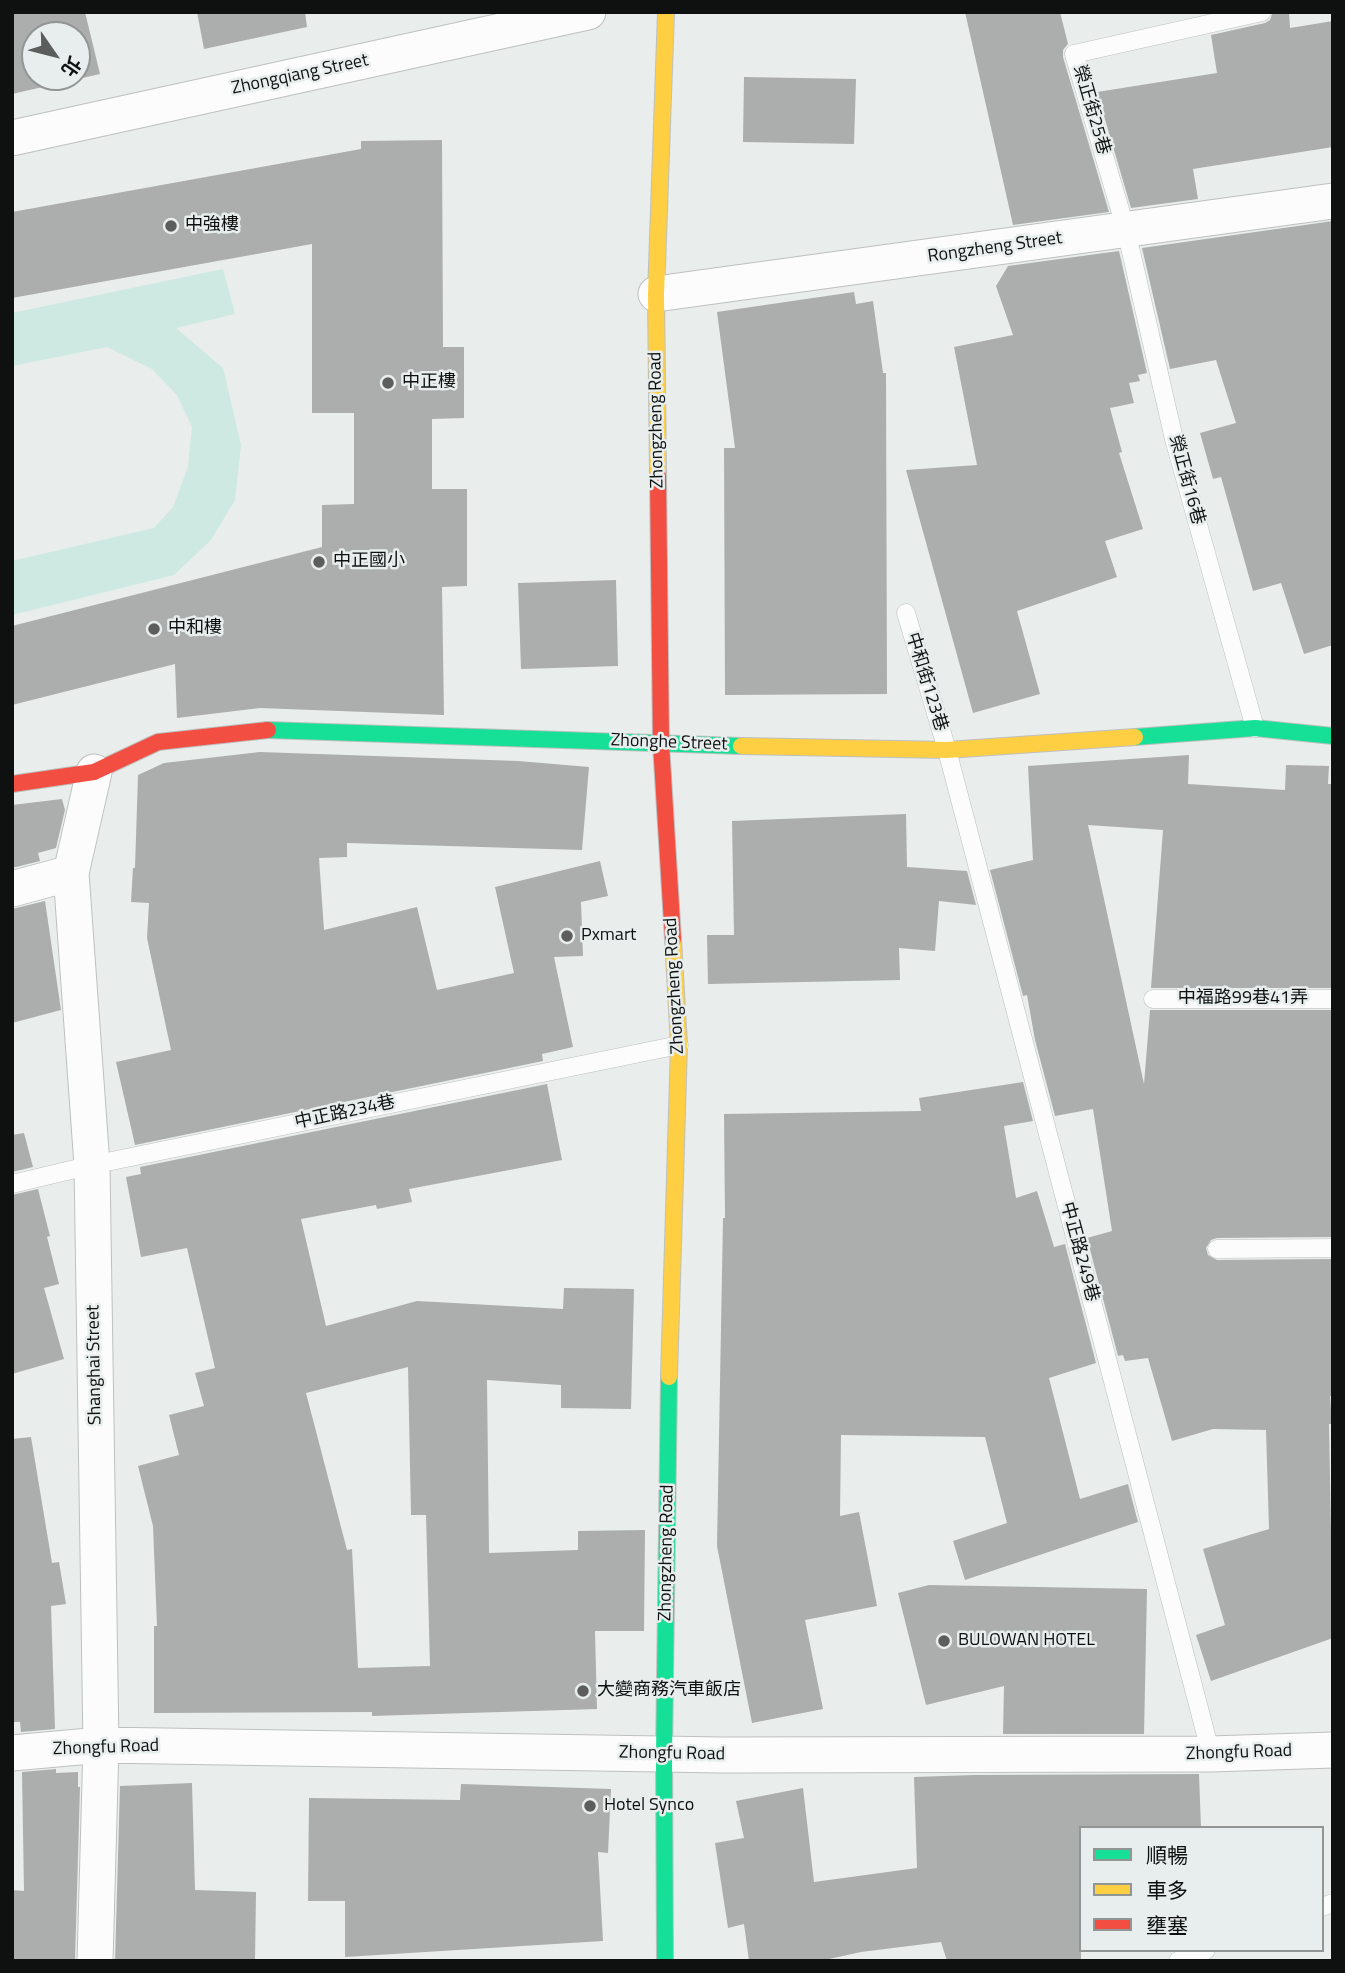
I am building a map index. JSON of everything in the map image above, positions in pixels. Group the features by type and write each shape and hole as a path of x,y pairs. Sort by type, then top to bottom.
{"main road":[{"name":"Zhongzheng Road","path":"665,1961 664,1755 669,1335 679,1045 661,744 656,294 666,12"},
{"name":"Zhonghe Street","path":"12,784 93,772 158,742 259,730 661,744 947,750 1255,728 1333,736"}],"street":[{"name":"Zhongqiang Street","path":"12,138 588,12"},
{"name":"Rongzheng Street","path":"656,294 1333,201"},
{"name":"Shanghai Street","path":"93,772 72,873 92,1165 101,1745 95,1961"},
{"path":"12,889 72,873"},
{"name":"Zhongfu Road","path":"12,1753 101,1745 664,1755 1211,1754 1333,1750"}],"lane":[{"name":"榮正街25巷","path":"1126,230 1074,54 1262,12"},
{"name":"榮正街16巷","path":"1126,230 1174,439 1255,728"},
{"name":"中和街123巷","path":"906,613 947,750"},
{"name":"中正路249巷","path":"947,750 1211,1754"},
{"name":"中福路99巷41弄","path":"1153,999 1333,999"},
{"name":"中正路234巷","path":"12,1184 92,1165 679,1045"},
{"path":"1217,1249 1333,1248"},
{"path":"1178,1961 1201,1952"}],"green space":[{"path":"223,269 235,314 176,328 223,368 241,445 235,500 211,540 174,575 12,615 12,561 154,528 173,507 188,467 192,427 177,395 152,369 107,347 12,366 12,313"}],"building":[{"path":"12,12 85,12 87,21 21,21 21,91 25,91 12,94"},
{"path":"197,12 305,12 307,27 204,49"},
{"path":"965,12 1060,12 1068,44 1063,50 1063,57 1109,212 1013,225"},
{"path":"1273,12 1289,12 1290,28 1333,21 1333,147 1193,169 1198,199 1131,208 1097,92 1217,73 1211,35 1265,23 1270,20"},
{"path":"91,37 100,74 91,76"},
{"path":"744,77 856,79 854,144 743,142"},
{"path":"442,140 443,347 464,347 464,418 432,419 432,489 467,489 467,586 442,587 444,715 260,708 177,718 175,664 12,705 12,626 322,547 322,505 354,504 354,413 312,413 312,244 12,298 12,212 361,149 361,141"},
{"path":"1333,221 1333,645 1304,654 1281,583 1253,591 1221,477 1213,479 1200,433 1236,423 1216,360 1170,369 1142,248"},
{"path":"1119,251 1147,373 1138,375 1140,381 1129,383 1134,403 1110,408 1122,452 1119,453 1143,529 1105,541 1117,577 1017,611 1040,694 973,713 906,470 977,465 954,347 1013,335 996,286 1008,266"},
{"path":"854,292 856,304 873,301 883,373 886,373 887,694 725,695 724,448 735,448 717,312"},
{"path":"616,580 618,666 521,669 518,583"},
{"path":"260,752 518,761 589,767 582,850 347,843 347,857 319,858 324,930 417,907 437,990 514,973 495,887 600,861 608,896 581,902 583,956 554,957 573,1047 542,1054 543,1061 135,1145 116,1062 171,1050 147,938 149,903 131,902 135,868 138,775 164,763"},
{"path":"1189,755 1188,784 1285,790 1286,765 1329,766 1328,784 1333,784 1333,988 1151,988 1163,830 1088,825 1144,1084 1150,1010 1333,1010 1333,1237 1217,1238 1211,1240 1206,1248 1208,1255 1217,1260 1333,1259 1333,1396 1330,1396 1332,1424 1329,1424 1333,1638 1211,1681 1196,1635 1225,1625 1203,1549 1269,1529 1266,1430 1213,1429 1172,1441 1148,1358 1125,1361 1123,1355 1118,1356 1087,1238 1112,1231 1093,1109 1055,1116 1035,1040 1027,995 1023,996 990,870 1033,860 1028,766"},
{"path":"62,799 65,810 56,848 38,853 40,861 12,868 12,805"},
{"path":"906,814 907,867 967,871 976,905 939,901 935,951 899,948 900,980 708,984 707,935 734,935 732,821"},
{"path":"45,901 61,1010 12,1023 12,909"},
{"path":"1023,1082 1033,1121 1004,1126 1016,1198 1037,1191 1054,1247 1065,1244 1096,1363 1049,1378 1080,1499 1128,1484 1138,1522 965,1580 953,1541 1007,1523 985,1437 841,1435 840,1516 859,1512 877,1606 805,1620 823,1709 752,1723 717,1546 725,1218 724,1114 921,1111 919,1098"},
{"path":"547,1084 562,1160 409,1189 412,1202 377,1209 376,1205 301,1219 326,1326 417,1301 563,1309 564,1288 634,1289 631,1409 561,1408 561,1385 487,1380 489,1553 578,1550 578,1531 645,1530 644,1631 595,1631 597,1709 372,1716 372,1712 154,1713 154,1626 157,1626 153,1526 138,1466 179,1455 169,1415 204,1406 195,1373 215,1368 187,1248 141,1257 126,1177 141,1174 140,1167","holes":["408,1367 411,1515 426,1515 430,1666 358,1668 352,1549 347,1550 306,1393"]},
{"path":"24,1133 33,1167 12,1172 12,1135"},
{"path":"38,1189 59,1284 44,1288 64,1359 12,1374 12,1195"},
{"path":"31,1437 52,1563 59,1562 66,1604 51,1606 55,1729 21,1732 20,1722 12,1722 12,1439"},
{"path":"929,1585 1147,1589 1144,1734 1003,1734 1004,1686 926,1705 898,1593"},
{"path":"56,1769 56,1773 78,1772 80,1787 75,1961 12,1961 12,1890 24,1891 22,1772"},
{"path":"1199,1774 1201,1826 1079,1826 1081,1961 947,1961 941,1942 861,1952 820,1961 749,1961 744,1924 728,1928 715,1843 744,1838 736,1801 803,1788 814,1882 917,1868 914,1777"},
{"path":"192,1783 195,1890 256,1892 255,1960 115,1961 120,1786"},
{"path":"461,1784 611,1789 608,1853 598,1852 603,1941 345,1957 345,1901 308,1901 309,1798 460,1800"}],"traffic: fast":[{"path":"1135,737 1255,728 1333,736"},
{"path":"268,730 741,746"},
{"path":"665,1961 664,1755 669,1377"}],"traffic: slow":[{"path":"658,476 656,294 666,12"},
{"path":"741,746 947,750 1135,737"},
{"path":"669,1377 679,1045 673,939"}],"traffic: jam":[{"path":"658,476 661,744 673,939"},
{"path":"12,784 94,772 158,742 268,730"}],"place":[{"name":"中強樓","path":"171,226"},
{"name":"中正樓","path":"388,383"},
{"name":"中正國小","path":"319,562"},
{"name":"中和樓","path":"154,629"},
{"name":"Pxmart","path":"567,936"},
{"name":"BULOWAN HOTEL","path":"944,1641"},
{"name":"大變商務汽車飯店","path":"583,1691"},
{"name":"Hotel Synco","path":"590,1806"}]}
